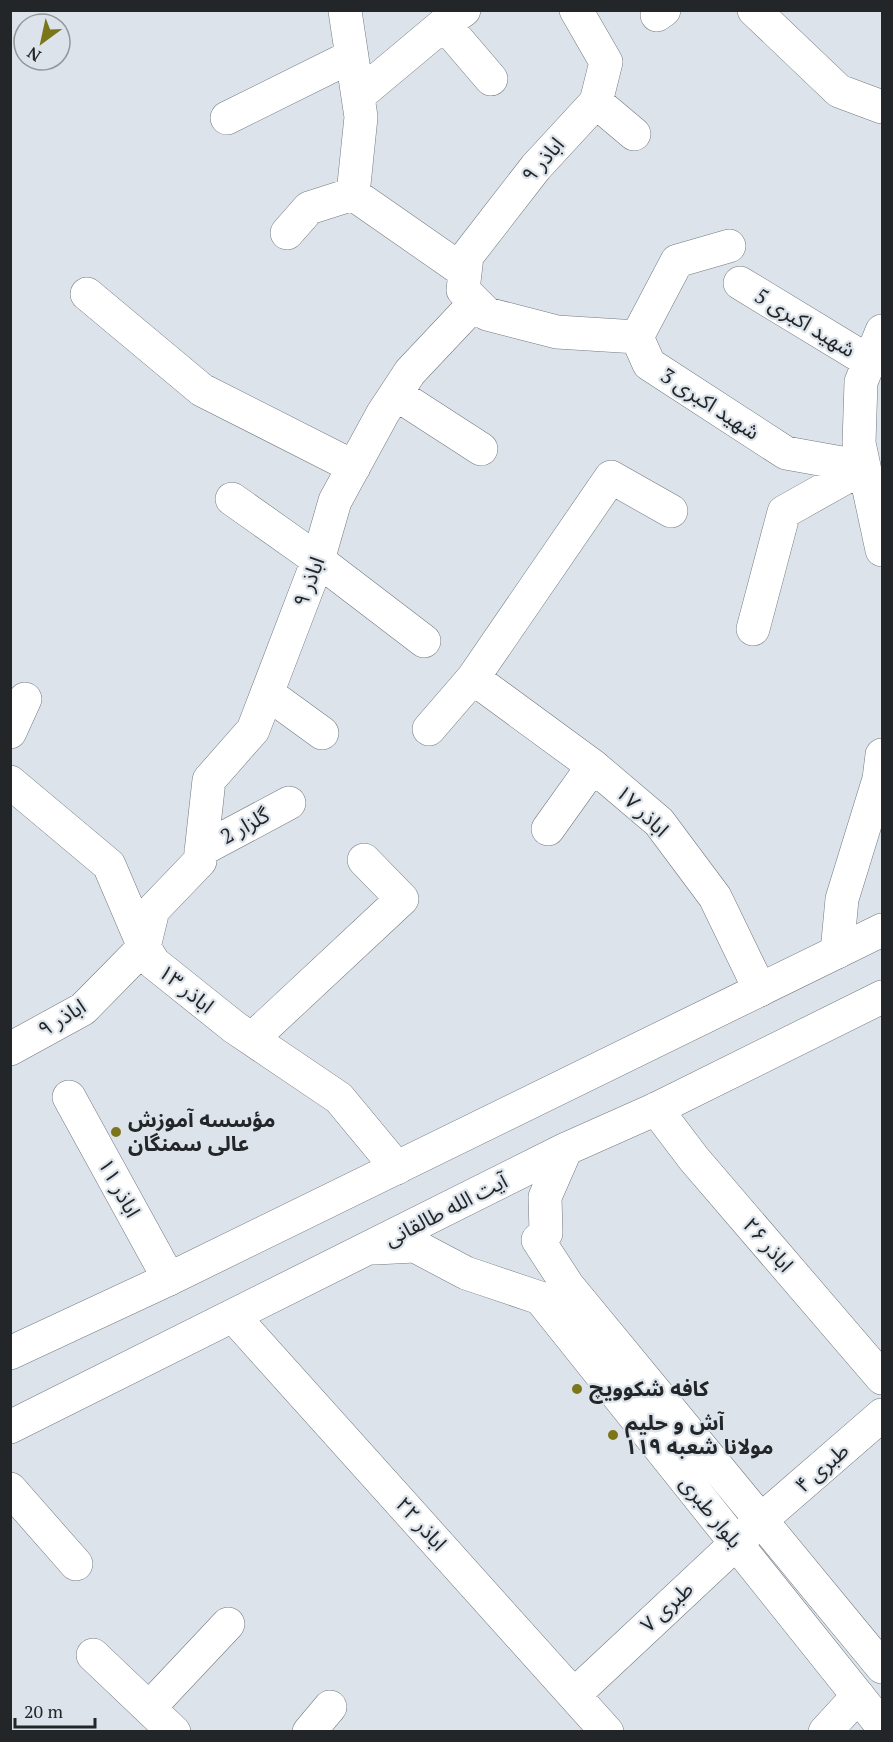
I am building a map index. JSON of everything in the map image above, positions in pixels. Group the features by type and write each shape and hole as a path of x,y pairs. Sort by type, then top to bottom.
{"street":[{"path":"576,10 606,62 596,102 634,134"},
{"path":"754,10 838,91 882,107"},
{"path":"345,11 361,117 353,194"},
{"path":"358,96 454,17 491,79"},
{"path":"226,118 352,56"},
{"name":"اباذر ۹","path":"465,272 467,256 529,176 596,102"},
{"path":"287,233 309,208 353,194"},
{"path":"353,194 465,272 463,290 487,314 557,332 637,337 677,261 729,246"},
{"name":"شهید اکبری 5","path":"740,283 870,362"},
{"path":"87,294 202,390 354,467"},
{"name":"اباذر ۹","path":"15,1039 83,1009 144,947 153,910 200,861 209,780 253,730 318,560 336,501 410,372 475,303"},
{"path":"882,332 861,382 859,443 882,550"},
{"name":"شهید اکبری 3","path":"637,337 649,364 786,453 864,467"},
{"path":"396,394 481,449"},
{"path":"753,629 784,512 864,467"},
{"path":"429,729 473,678 611,477 670,511"},
{"path":"232,499 318,560 424,641"},
{"name":"اباذر ۱۷","path":"473,678 593,766 659,822 715,897 760,990"},
{"path":"267,693 322,733"},
{"path":"10,732 25,699"},
{"path":"837,952 842,899 879,779 882,755"},
{"path":"548,828 593,766"},
{"name":"اباذر ۱۳","path":"10,782 110,865 144,947 154,963 252,1039 339,1098 397,1168"},
{"name":"گلزار 2","path":"201,850 289,802"},
{"path":"252,1039 402,899 364,860"},
{"path":"10,1353 169,1279 882,930"},
{"name":"آیت الله طالقانی","path":"10,1427 566,1149 656,1109 882,997"},
{"name":"اباذر ۱۱","path":"69,1097 169,1279"},
{"name":"اباذر ۲۶","path":"656,1109 694,1159 882,1378"},
{"path":"369,1249 415,1246 466,1273 554,1292 538,1240 546,1233 545,1197 566,1149"},
{"name":"بلوار طبری","path":"554,1292 761,1520 882,1667"},
{"name":"بلوار طبری","path":"554,1292 736,1543 882,1726"},
{"name":"اباذر ۲۲","path":"234,1317 607,1731"},
{"name":"طبری ۴","path":"761,1520 881,1420"},
{"path":"10,1489 76,1564"},
{"name":"طبری ۷","path":"574,1695 761,1520"},
{"path":"148,1708 228,1624"},
{"path":"93,1655 174,1731"},
{"path":"825,1731 858,1696"},
{"path":"309,1731 330,1707"}],"place":[{"name":"مؤسسه آموزش عالی سمنگان","path":"116,1132"},
{"name":"کافه شکوویچ","path":"577,1389"},
{"name":"آش و حلیم مولانا شعبه ۱۱۹","path":"613,1435"}]}
